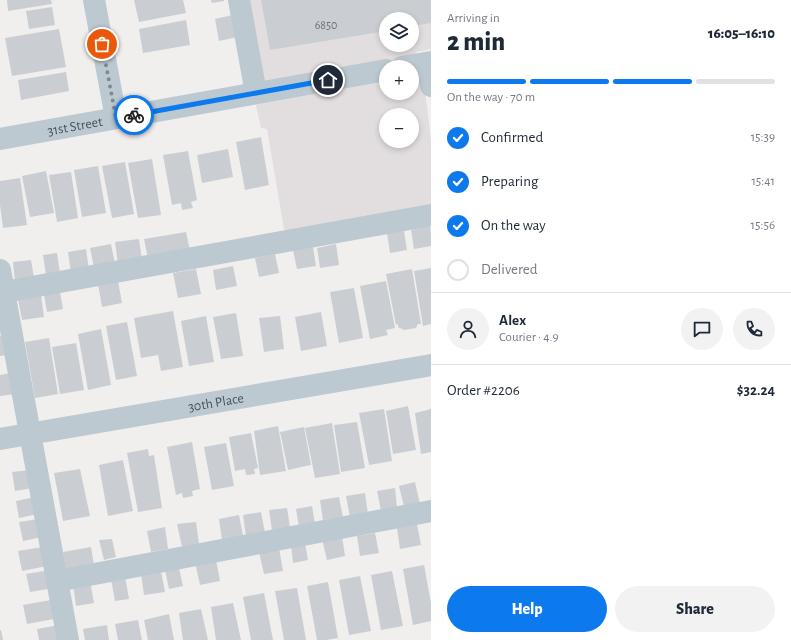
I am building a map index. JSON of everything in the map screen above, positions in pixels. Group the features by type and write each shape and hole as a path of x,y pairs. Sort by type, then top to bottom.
{"street":[{"path":"94,0 116,118"},
{"path":"239,0 256,93"},
{"path":"419,64 429,62 431,86"},
{"name":"31st Street","path":"0,138 379,71"},
{"path":"4,292 431,215"},
{"path":"0,270 68,640"},
{"name":"30th Place","path":"0,439 431,365"},
{"path":"57,581 431,511"}],"shaded area":[{"path":"244,0 431,0 431,49 419,51 419,12 379,12 379,52 416,52 419,60 379,60 379,100 419,100 419,61 423,73 431,141 431,216 285,235 267,129 261,128 256,105 260,87"}],"building":[{"path":"7,0 51,0 52,4 8,11"},
{"path":"134,0 183,0 186,13 139,22"},
{"path":"211,0 224,0 224,1 212,3"},
{"path":"261,0 431,0 431,23 419,25 419,12 379,12 379,32 270,50"},
{"path":"52,7 55,25 29,29 26,11"},
{"path":"237,14 242,36 219,41 215,19"},
{"path":"186,20 190,45 143,53 139,29"},
{"path":"59,29 66,67 12,76 5,38"},
{"path":"66,72 69,91 21,100 18,80"},
{"path":"261,137 269,185 245,190 236,142"},
{"path":"228,149 233,177 202,183 197,155"},
{"path":"188,151 197,200 191,202 193,208 182,210 181,203 172,205 163,155"},
{"path":"152,159 161,215 138,218 128,163"},
{"path":"125,162 134,214 112,218 102,166"},
{"path":"98,166 106,213 82,217 74,170"},
{"path":"46,171 54,213 30,217 22,176"},
{"path":"71,172 78,218 57,222 49,175"},
{"path":"20,178 27,225 3,228 0,205 0,181"},
{"path":"430,226 431,246 414,249 411,230"},
{"path":"404,231 407,250 390,253 387,233"},
{"path":"186,232 190,251 148,259 144,239"},
{"path":"139,239 142,260 118,264 115,242"},
{"path":"111,244 115,264 94,268 90,248"},
{"path":"336,244 339,265 320,268 317,248"},
{"path":"313,247 316,266 297,269 293,250"},
{"path":"86,249 89,270 71,273 68,252"},
{"path":"57,253 60,273 46,275 43,255"},
{"path":"275,254 279,273 259,277 255,258"},
{"path":"31,260 34,278 15,281 13,262"},
{"path":"233,266 237,286 216,290 213,270"},
{"path":"431,268 431,324 423,326 414,271"},
{"path":"196,269 201,294 178,298 173,273"},
{"path":"412,269 421,324 418,324 416,328 404,330 398,327 398,324 396,325 386,274"},
{"path":"118,281 122,303 102,307 98,284"},
{"path":"386,281 395,328 386,330 388,335 370,339 360,286"},
{"path":"354,288 363,338 339,343 330,292"},
{"path":"60,292 63,309 47,312 44,295"},
{"path":"41,295 44,317 22,320 18,299"},
{"path":"173,311 183,367 161,371 158,355 141,358 134,318"},
{"path":"321,312 327,346 301,351 295,317"},
{"path":"236,313 243,356 221,359 213,317"},
{"path":"206,316 214,362 189,366 181,321"},
{"path":"280,316 284,349 264,352 259,318"},
{"path":"127,322 137,376 116,380 106,326"},
{"path":"101,329 111,385 88,390 78,334"},
{"path":"5,335 8,355 0,356 0,336"},
{"path":"49,338 58,394 35,398 25,342"},
{"path":"76,343 84,390 60,394 52,347"},
{"path":"11,373 15,394 0,396 0,375"},
{"path":"408,406 416,450 393,454 386,411"},
{"path":"384,409 392,461 369,465 359,413"},
{"path":"431,409 431,452 421,454 415,413"},
{"path":"357,422 365,468 341,472 334,425"},
{"path":"332,423 340,474 315,478 305,428"},
{"path":"278,426 286,471 260,475 254,431"},
{"path":"304,427 311,465 288,470 280,432"},
{"path":"251,433 258,468 254,469 255,474 246,475 245,469 235,471 229,437"},
{"path":"192,442 200,489 192,491 193,496 183,498 182,493 176,495 167,447"},
{"path":"226,443 234,486 212,490 204,447"},
{"path":"148,449 149,456 154,455 162,508 138,512 127,453"},
{"path":"123,460 133,511 108,516 99,465"},
{"path":"80,469 90,516 63,521 54,473"},
{"path":"30,470 33,488 15,491 12,472"},
{"path":"415,482 420,504 404,507 399,486"},
{"path":"395,488 397,508 381,511 377,491"},
{"path":"365,493 368,514 350,517 346,496"},
{"path":"35,497 38,514 19,518 16,501"},
{"path":"339,497 343,517 323,520 320,500"},
{"path":"312,506 315,524 299,527 296,509"},
{"path":"287,508 290,527 272,531 269,510"},
{"path":"261,512 265,533 246,536 243,515"},
{"path":"239,515 243,536 222,540 219,519"},
{"path":"38,519 42,537 23,541 19,522"},
{"path":"196,522 199,544 182,547 177,524"},
{"path":"417,524 421,545 400,549 397,528"},
{"path":"165,527 168,549 151,552 147,531"},
{"path":"375,533 379,553 360,556 357,536"},
{"path":"342,536 345,556 327,560 322,539"},
{"path":"112,539 116,557 104,560 99,540"},
{"path":"305,543 308,560 293,563 291,545"},
{"path":"43,547 47,566 22,571 18,551"},
{"path":"91,547 94,565 66,570 63,552"},
{"path":"279,548 283,571 264,574 259,552"},
{"path":"216,560 220,581 200,585 195,562"},
{"path":"424,565 431,603 431,621 413,625 403,569"},
{"path":"179,568 183,586 169,589 165,570"},
{"path":"50,570 53,588 30,592 26,574"},
{"path":"161,571 165,592 144,595 141,574"},
{"path":"392,571 403,626 381,630 371,575"},
{"path":"125,576 129,599 115,601 111,579"},
{"path":"360,576 371,631 349,635 339,580"},
{"path":"90,581 94,603 76,606 73,584"},
{"path":"328,582 338,638 317,640 307,586"},
{"path":"297,588 306,640 284,640 275,591"},
{"path":"264,593 273,640 251,640 243,597"},
{"path":"51,600 54,619 27,624 23,605"},
{"path":"233,603 241,640 216,640 211,607"},
{"path":"201,609 208,640 183,640 179,613"},
{"path":"169,614 174,640 148,640 144,620"},
{"path":"138,620 142,640 118,640 115,624"},
{"path":"59,625 62,640 39,640 37,629"},
{"path":"107,625 109,640 85,640 83,629"},
{"path":"1,630 3,640 0,640"}],"way so far":[{"path":"102,44 116,118 134,115"}],"route":[{"path":"134,115 328,80"}]}
